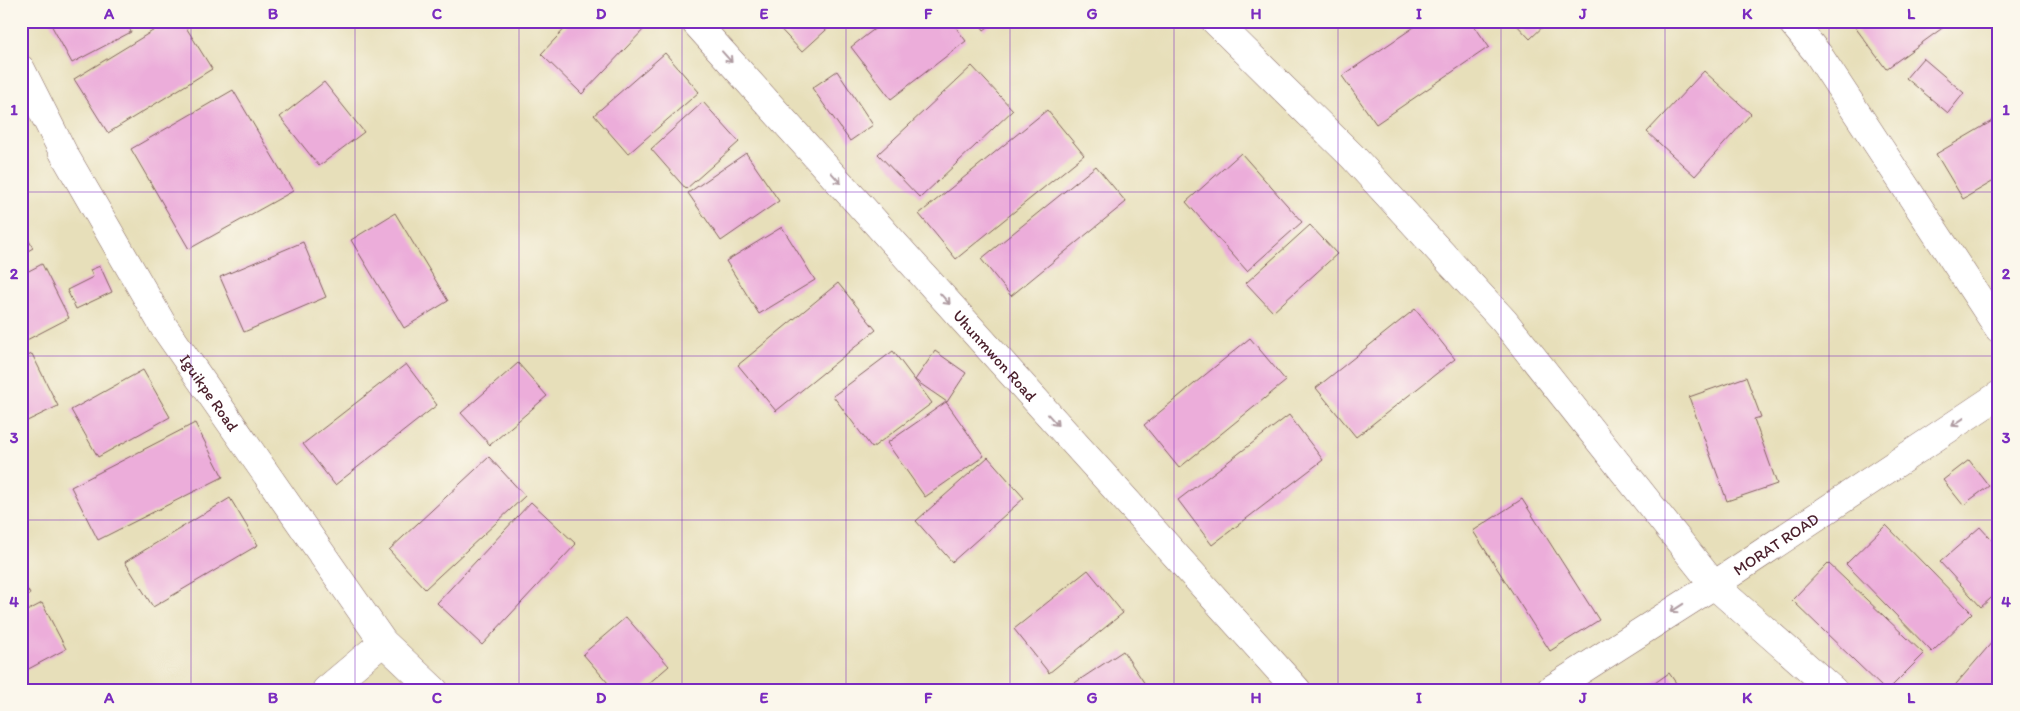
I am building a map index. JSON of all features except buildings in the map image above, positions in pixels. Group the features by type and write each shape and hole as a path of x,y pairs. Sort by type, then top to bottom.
{"street":[{"name":"Uhunmwon Road","path":"694,21 1297,690"},
{"path":"1215,21 1353,157 1504,321 1714,585 1833,690"},
{"path":"1791,21 1818,54 1999,329"},
{"name":"Iguikpe Road","path":"21,69 64,154 164,327 383,642 434,690"},
{"name":"MORAT ROAD","path":"1550,690 1714,585 1999,395"},
{"path":"326,690 383,642"}]}
